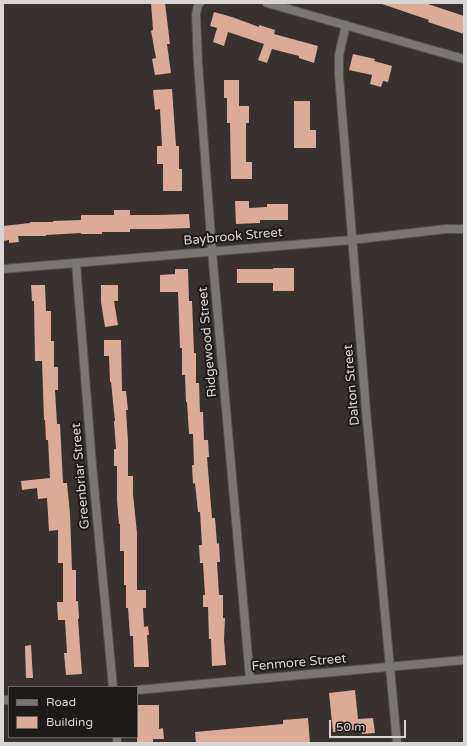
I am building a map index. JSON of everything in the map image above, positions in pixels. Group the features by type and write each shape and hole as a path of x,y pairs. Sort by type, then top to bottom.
{"street":[{"name":"Ridgewood Street","path":"200,3 196,14 198,63 212,251 250,680"},
{"path":"268,3 464,59"},
{"name":"Dalton Street","path":"346,25 339,55 339,75 366,410 397,743"},
{"name":"Baybrook Street","path":"3,269 352,240 464,228"},
{"name":"Greenbriar Street","path":"76,263 92,464 113,686"},
{"name":"Fenmore Street","path":"138,690 464,660"}],"building":[{"path":"151,3 165,3 170,44 167,44 171,73 155,75 152,59 156,58 151,31 153,30"},
{"path":"382,3 425,3 464,16 464,34 428,22 429,20"},
{"path":"214,12 259,27 259,25 275,30 274,34 318,46 314,63 299,58 299,56 272,49 267,63 258,60 264,44 228,32 224,46 213,42 217,28 210,26"},
{"path":"353,54 375,59 374,61 392,66 388,82 383,81 381,87 370,84 372,75 349,70"},
{"path":"224,80 239,80 239,106 249,106 249,123 246,123 246,162 252,162 252,179 231,179 230,123 227,123 227,98 224,98"},
{"path":"172,89 176,146 179,146 179,169 182,169 182,191 163,191 163,164 157,164 157,146 162,146 160,109 155,110 153,90"},
{"path":"294,101 310,101 310,130 316,130 316,148 294,148"},
{"path":"235,201 249,201 249,208 267,207 267,204 288,204 288,220 260,220 260,223 236,224"},
{"path":"114,210 130,210 130,215 189,214 190,228 130,229 130,232 102,232 102,234 81,233 46,236 18,236 19,242 9,243 9,240 3,241 3,226 30,222 81,220 81,215 114,215"},
{"path":"294,268 294,291 273,291 273,283 237,283 237,269"},
{"path":"175,269 188,269 189,301 192,301 194,353 196,353 196,383 199,383 200,412 203,412 204,440 208,440 209,457 207,457 212,518 215,518 217,544 219,543 220,562 217,562 219,595 223,595 226,665 212,666 208,607 203,607 203,595 205,595 203,563 200,563 199,545 202,545 200,512 198,512 195,483 193,484 193,434 189,434 185,375 182,375 182,348 180,348 178,292 160,292 160,275 175,274"},
{"path":"31,285 45,285 46,311 51,311 51,341 54,341 54,367 58,367 58,390 55,390 57,424 60,424 63,483 67,483 70,514 72,570 76,570 76,601 78,601 82,674 66,675 64,653 67,653 65,620 58,620 57,602 63,602 63,563 58,563 58,530 49,531 47,498 38,499 37,488 22,490 21,481 50,478 48,440 46,440 44,420 42,361 35,361 34,301 32,301"},
{"path":"101,285 118,285 118,301 114,301 118,325 105,327 101,302"},
{"path":"104,340 121,340 122,391 126,391 128,410 126,410 128,476 133,476 133,494 137,533 137,590 146,590 146,608 143,608 144,627 148,626 149,635 147,635 149,667 134,667 133,636 130,636 128,608 126,608 126,585 124,585 124,551 120,551 117,466 114,466 114,449 116,449 115,421 110,382 109,356 104,356"},
{"path":"31,645 33,678 26,678 25,646"},
{"path":"355,690 358,719 373,718 375,733 362,734 362,729 333,732 329,693"},
{"path":"138,705 159,705 159,729 163,728 164,739 153,739 153,743 137,743"},
{"path":"308,718 310,743 196,743 195,732 283,724 283,720"}]}
